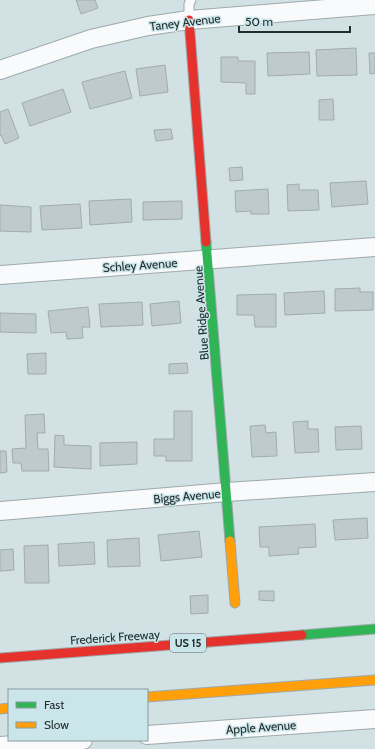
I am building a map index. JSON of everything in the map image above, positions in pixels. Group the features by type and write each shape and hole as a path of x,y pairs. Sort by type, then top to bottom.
{"main road":[{"name":"Blue Ridge Avenue","path":"189,20 236,603"},
{"name":"Frederick Freeway","path":"0,658 375,629"},
{"path":"148,697 375,680"}],"street":[{"name":"Taney Avenue","path":"0,70 91,39 148,26 189,20 375,5"},
{"name":"Schley Avenue","path":"0,275 375,247"},
{"name":"Biggs Avenue","path":"0,511 227,492 375,482"},
{"name":"Apple Avenue","path":"148,735 375,719"},
{"path":"0,746 69,741"}],"lane":[{"path":"189,20 189,4 191,0"}],"building":[{"path":"76,0 95,0 98,8 81,14"},
{"path":"356,48 357,75 317,76 316,50"},
{"path":"309,52 310,74 268,76 267,53"},
{"path":"369,53 375,53 375,73 370,74"},
{"path":"221,57 238,57 238,61 255,61 255,94 246,94 246,83 221,82"},
{"path":"165,65 168,92 140,96 136,69"},
{"path":"125,71 132,98 90,109 82,82"},
{"path":"63,89 71,112 30,126 22,103"},
{"path":"333,99 334,120 319,120 319,100"},
{"path":"8,109 19,138 5,144 1,135 0,136 0,112"},
{"path":"171,129 173,139 156,141 154,130"},
{"path":"242,167 243,180 230,181 229,168"},
{"path":"366,181 368,204 332,207 330,183"},
{"path":"299,184 299,190 318,190 319,210 288,211 287,185"},
{"path":"268,189 269,214 251,214 251,211 236,212 235,191"},
{"path":"131,199 132,222 90,225 89,201"},
{"path":"182,201 182,219 143,220 143,202"},
{"path":"80,204 82,228 42,230 40,206"},
{"path":"0,205 31,207 31,232 0,231"},
{"path":"360,288 360,292 373,292 373,310 335,311 335,289"},
{"path":"324,291 325,313 285,315 284,293"},
{"path":"276,294 276,327 255,327 254,315 237,315 237,295"},
{"path":"179,301 181,323 152,326 150,304"},
{"path":"142,302 143,325 101,327 99,304"},
{"path":"88,307 90,327 82,327 83,338 67,339 66,332 51,333 48,311"},
{"path":"0,313 36,314 36,333 0,332"},
{"path":"46,353 46,374 28,374 27,354"},
{"path":"187,363 188,373 169,374 169,364"},
{"path":"174,411 192,411 192,461 166,461 166,456 154,456 154,439 174,439"},
{"path":"44,414 45,433 37,433 38,449 48,449 49,471 22,471 21,463 13,463 12,449 26,448 25,415"},
{"path":"308,421 308,429 318,429 319,452 295,453 293,422"},
{"path":"265,425 266,433 276,432 277,456 252,457 250,426"},
{"path":"361,426 362,449 336,450 335,427"},
{"path":"55,435 64,436 64,445 91,446 91,469 54,467"},
{"path":"137,442 137,464 100,466 100,443"},
{"path":"0,451 6,451 7,472 0,473"},
{"path":"367,518 368,538 335,540 333,520"},
{"path":"315,524 316,547 298,548 299,554 269,556 269,547 260,547 259,527"},
{"path":"199,531 202,557 161,561 158,535"},
{"path":"139,538 140,566 108,567 107,540"},
{"path":"94,542 95,564 59,566 58,544"},
{"path":"48,545 49,583 25,583 24,546"},
{"path":"13,549 14,570 0,571 0,550"},
{"path":"259,591 274,591 274,601 259,600"},
{"path":"208,595 208,613 191,614 190,596"}],"traffic: fast":[{"path":"206,242 230,541"},
{"path":"302,635 375,629"}],"traffic: slow":[{"path":"230,541 235,603"},
{"path":"148,697 375,680"},
{"path":"0,709 8,708"}],"traffic: jam":[{"path":"189,20 206,242"},
{"path":"0,658 302,635"}]}
